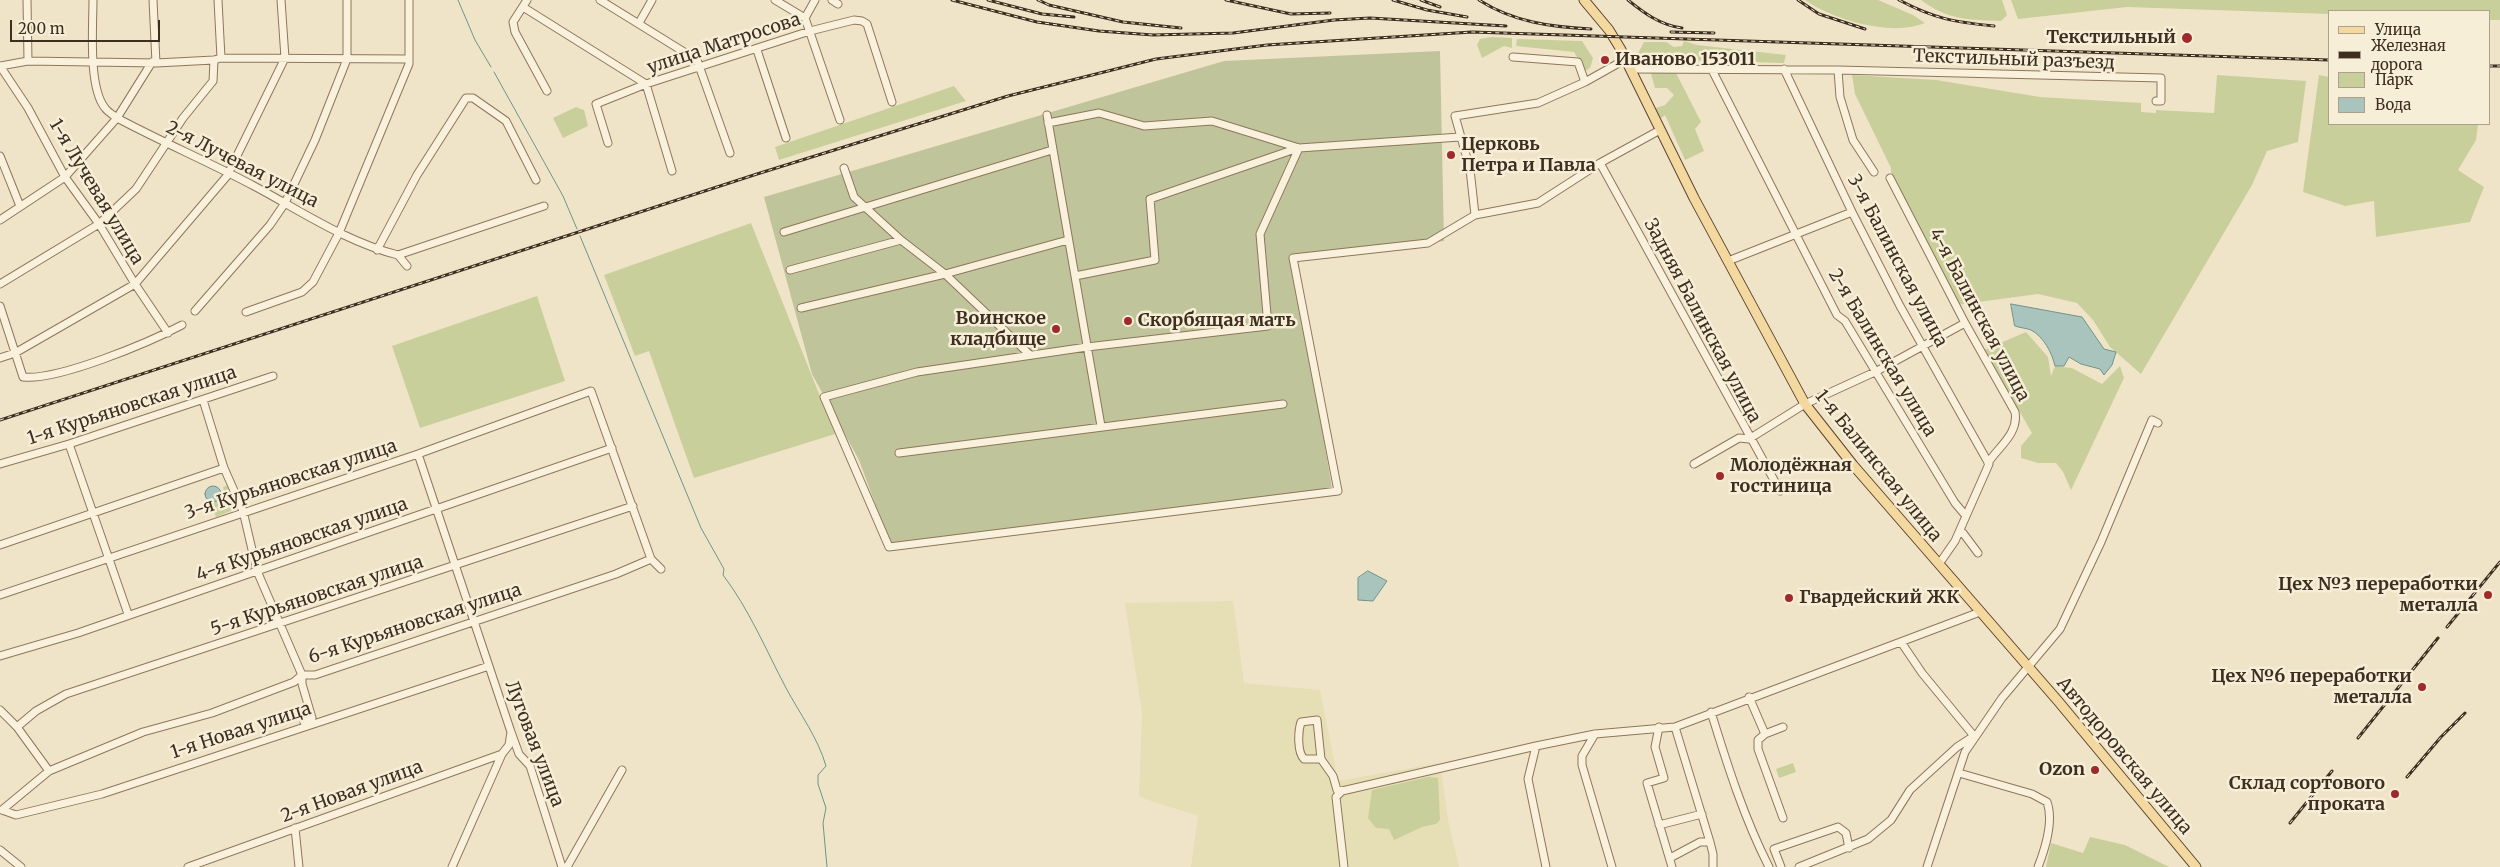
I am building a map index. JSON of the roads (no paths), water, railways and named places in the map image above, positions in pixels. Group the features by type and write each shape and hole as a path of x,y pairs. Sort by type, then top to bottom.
{"main road":[{"name":"1-я Балинская улица","path":"1584,0 1609,30 1626,59 1660,130 1805,404 1853,465 1980,612"},
{"name":"Автодоровская улица","path":"1980,612 2196,867"}],"street":[{"path":"27,0 28,60"},
{"name":"2-я Лучевая улица","path":"93,0 93,62 98,93 105,107 117,118 285,202 339,233 377,250 398,255"},
{"path":"0,220 65,177 117,118 154,62 153,0"},
{"path":"0,284 99,224 136,189 183,118 213,82 218,59 218,0"},
{"path":"0,358 15,353 135,284 229,173 285,58 282,0"},
{"path":"195,311 270,225 285,202 315,140 348,59 346,0"},
{"path":"246,312 302,292 313,282 339,233 409,62 408,0"},
{"path":"600,0 697,60 730,152"},
{"path":"639,23 652,0"},
{"path":"775,0 805,18 840,120"},
{"path":"805,18 815,0"},
{"path":"547,91 518,41 513,22 525,3 646,84 672,171"},
{"name":"улица Матросова","path":"608,143 596,104 646,84 757,50 810,31 854,20 867,24 892,102"},
{"path":"757,50 786,138"},
{"path":"1513,57 1578,62 1586,82"},
{"path":"0,66 28,60 154,62 285,58 409,62"},
{"path":"1475,215 1470,169 1456,116 1538,103 1586,82 1626,59"},
{"name":"1-я Лучевая улица","path":"0,66 28,108 65,177 99,224 135,284 168,333"},
{"name":"2-я Балинская улица","path":"1711,68 1795,236 1837,315 1845,321 1877,371 1955,503 1966,516"},
{"path":"1630,69 1838,70 1840,97 1853,140 1874,172"},
{"name":"3-я Балинская улица","path":"1784,69 1852,212 1988,464"},
{"name":"Текстильный разъезд","path":"1838,70 1929,71 2119,79 2161,78 2161,100 2156,101"},
{"path":"377,250 417,176 466,98 473,98 506,121 536,180"},
{"path":"1101,426 1047,119 1099,113 1144,126 1212,121 1298,148"},
{"path":"1298,148 1260,234 1268,326 1087,347 917,372 824,397 889,547 1338,491 1293,258 1428,243 1475,215 1538,203 1600,163 1660,130"},
{"path":"1075,276 1156,260 1150,199 1298,148 1460,137"},
{"path":"784,232 1052,150"},
{"path":"0,156 20,206"},
{"name":"Задняя Балинская улица","path":"1600,163 1749,439 1758,450 1780,491"},
{"path":"844,168 854,197 901,240 945,274 1030,355"},
{"name":"4-я Балинская улица","path":"1890,178 1965,323 2016,415 2005,445 1988,464 1955,541 1939,564"},
{"path":"407,266 398,255 544,206"},
{"path":"1728,261 1852,212"},
{"path":"790,270 901,240"},
{"path":"801,308 945,274 1068,240"},
{"path":"0,306 23,377 62,372 152,341 182,325"},
{"path":"1694,464 1739,438 1749,439 1805,404 1877,371 1965,323"},
{"name":"1-я Курьяновская улица","path":"0,464 69,444 273,376"},
{"name":"3-я Курьяновская улица","path":"0,594 418,454 591,391 612,448"},
{"path":"203,400 224,468 243,512 257,571 302,675 302,684 312,718 290,730"},
{"path":"899,453 1283,404"},
{"path":"1927,867 1965,752 1974,736 2027,667 2060,629 2070,611 2152,420 2158,422"},
{"path":"69,444 128,614"},
{"path":"612,448 651,559 661,569"},
{"name":"4-я Курьяновская улица","path":"0,656 78,633 128,614 436,510 612,448"},
{"name":"Луговая улица","path":"418,454 511,732 519,754 530,766 562,867"},
{"path":"0,545 224,468"},
{"name":"5-я Курьяновская улица","path":"17,727 36,711 66,694 633,506"},
{"path":"1963,533 1978,553"},
{"name":"6-я Курьяновская улица","path":"2,810 49,771 143,732 212,712 294,682 302,675 315,675 616,574 651,559"},
{"path":"1344,867 1336,797 1342,791 1595,734 1674,727 1749,697 1980,612"},
{"path":"1901,642 1922,674 1974,736"},
{"name":"1-я Новая улица","path":"2,810 16,815 102,794 488,663"},
{"path":"1749,697 1764,734"},
{"path":"0,710 17,727 49,771"},
{"path":"1711,712 1725,758 1758,845 1769,867"},
{"path":"1321,759 1304,759 1301,756 1299,727 1301,722 1317,720 1321,759 1333,776 1337,790 1342,791"},
{"path":"1659,727 1655,747 1664,778 1647,783 1672,867"},
{"path":"1674,727 1714,854 1713,867"},
{"path":"1782,815 1758,749 1758,740 1764,734 1783,727"},
{"path":"452,867 502,754 509,745 511,732"},
{"path":"1595,734 1582,756 1582,765 1612,867"},
{"path":"1799,867 1849,848 1868,838 1891,820 1910,790 1957,747 1974,736"},
{"path":"1536,746 1528,779 1546,867"},
{"name":"2-я Новая улица","path":"188,867 502,754"},
{"path":"566,867 622,770"},
{"path":"1959,773 2032,794 2047,802 2051,811 2050,822 2038,867"},
{"path":"1658,825 1702,814"},
{"path":"1781,867 1774,849 1838,826 1846,833 1849,848"},
{"path":"295,828 299,867"},
{"path":"1670,858 1700,842 1710,842"},
{"path":"0,850 21,867"}],"water":[{"path":"2011,304 2082,317 2104,349 2116,352 2112,365 2104,375 2100,369 2081,364 2069,357 2064,366 2055,366 2050,351 2036,333 2015,326"},
{"path":"213,486 219,488 221,494 219,500 213,502 207,500 205,494 207,488"},
{"path":"1368,571 1387,581 1373,601 1358,600 1358,578"}],"waterway":[{"path":"458,0 475,40 491,67"},
{"path":"494,72 563,196 577,229"},
{"path":"580,236 701,528 724,569 723,575 749,616 823,756 826,766 818,775 818,784 826,808 823,823 827,867"}],"railway":[{"path":"952,0 1037,22 1099,31 1153,35 1233,33 1334,20 1370,18 1506,26"},
{"path":"988,0 1042,14 1074,17"},
{"path":"1038,0 1049,5 1123,22 1181,28"},
{"path":"1226,0 1291,14 1330,13"},
{"path":"1393,0 1427,10 1467,17"},
{"path":"1421,0 1440,7"},
{"path":"1479,0 1505,14 1533,22 1561,27 1591,29"},
{"path":"1628,0 1659,21 1682,28"},
{"path":"1798,0 1819,14 1865,29"},
{"path":"1899,0 1934,16 1994,26"},
{"path":"0,420 757,174 1008,96 1156,59 1267,45 1472,32 2328,60"},
{"path":"1671,32 1714,33"},
{"path":"2490,66 2500,66"},
{"path":"2447,627 2500,562"},
{"path":"2358,738 2438,638"},
{"path":"2407,777 2441,737 2465,713"},
{"path":"2290,823 2332,771"}],"place":[{"name":"Текстильный","path":"2187,38"},
{"name":"Иваново 153011","path":"1605,60"},
{"name":"Церковь Петра и Павла","path":"1451,155"},
{"name":"Скорбящая мать","path":"1128,321"},
{"name":"Воинское кладбище","path":"1056,329"},
{"name":"Молодёжная гостиница","path":"1720,476"},
{"name":"Цех №3 переработки металла","path":"2488,595"},
{"name":"Гвардейский ЖК","path":"1789,598"},
{"name":"Цех №6 переработки металла","path":"2422,687"},
{"name":"Ozon","path":"2095,770"},
{"name":"Склад сортового проката","path":"2395,794"}]}
